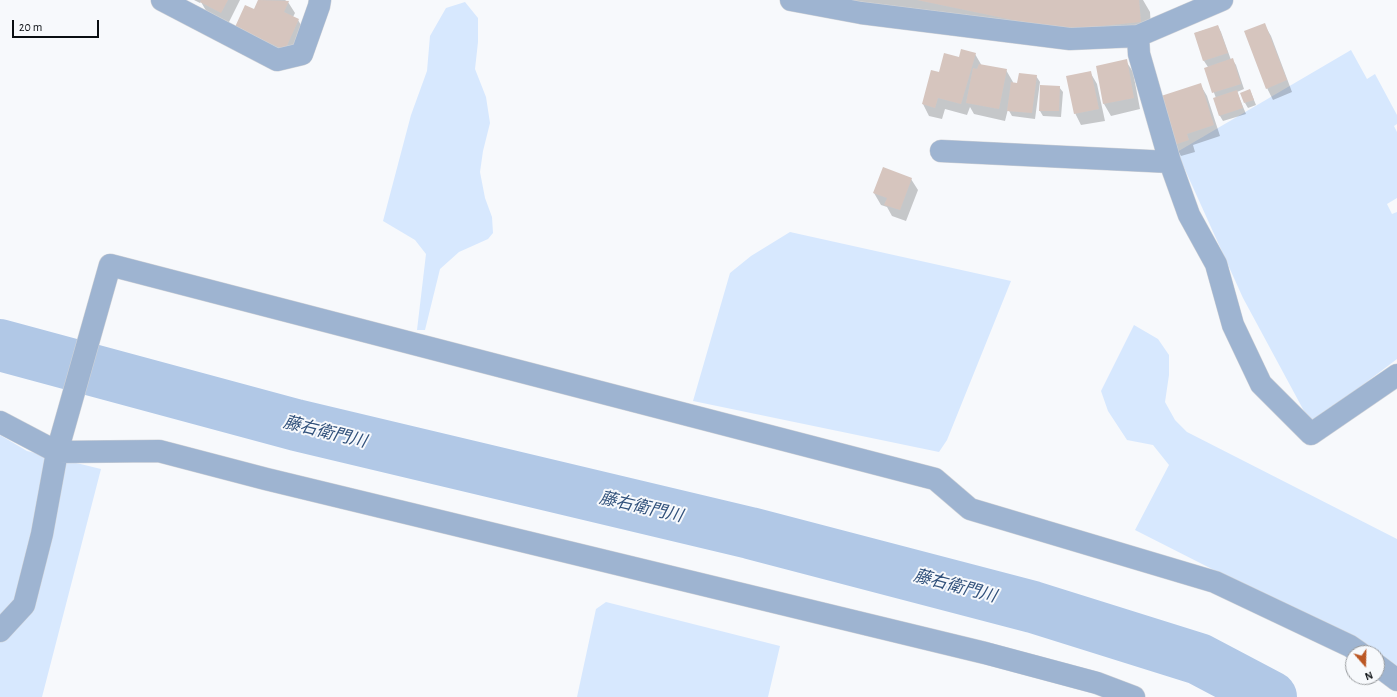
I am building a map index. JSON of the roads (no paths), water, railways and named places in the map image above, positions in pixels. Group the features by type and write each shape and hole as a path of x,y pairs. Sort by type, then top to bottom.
{"street":[{"path":"162,0 277,60 302,54 320,0"},
{"path":"791,0 861,13 1070,39 1138,36 1222,0"},
{"path":"1138,36 1139,54 1170,162 1188,215 1216,264 1233,325 1261,384 1311,434 1397,375"},
{"path":"941,151 1170,162"},
{"path":"0,631 24,605 42,534 57,452 110,265 934,479 970,509 1214,582 1348,645"},
{"path":"0,422 57,452 159,451 274,481 986,653 1096,683 1134,697"},
{"path":"1385,672 1397,680"}],"waterway":[{"name":"藤右衛門川","path":"0,345 296,425 750,533 1033,607 1199,659 1271,697"}]}
